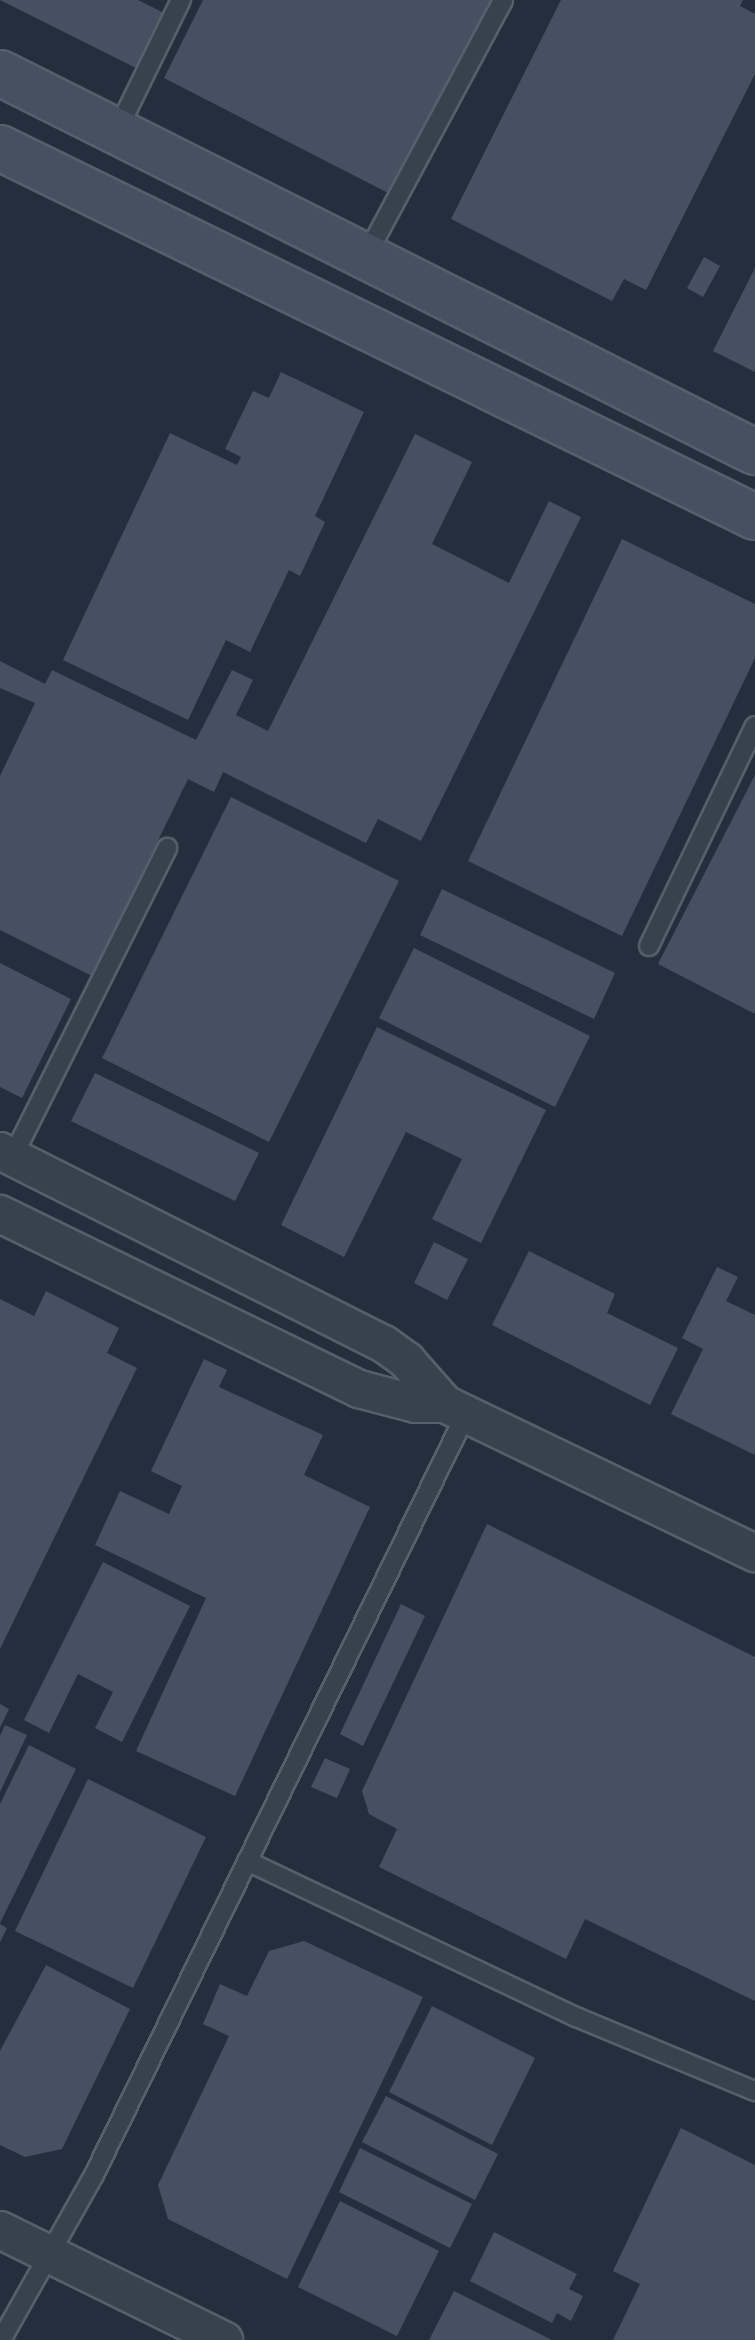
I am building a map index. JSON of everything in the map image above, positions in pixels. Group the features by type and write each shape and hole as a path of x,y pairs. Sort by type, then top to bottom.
{"main road":[{"path":"0,73 755,452"},
{"path":"0,148 755,517"}],"street":[{"path":"6,1155 384,1344 407,1361 456,1409"},
{"path":"0,1214 359,1389 416,1404 456,1409 755,1553"},
{"path":"0,2230 224,2340"}],"lane":[{"path":"117,131 181,0"},
{"path":"366,256 503,0"},
{"path":"649,946 755,726"},
{"path":"6,1155 167,848"},
{"path":"1,2340 94,2175 247,1861 456,1409"},
{"path":"247,1861 576,2017 755,2091"}],"building":[{"path":"0,0 138,0 166,14 138,69"},
{"path":"203,0 493,0 394,196 164,78"},
{"path":"561,0 743,0 740,6 755,14 755,74 646,290 624,279 612,301 451,219"},
{"path":"704,257 720,266 703,297 687,288"},
{"path":"755,268 755,372 713,351"},
{"path":"281,372 364,412 315,516 325,522 300,576 289,570 250,652 226,640 188,720 63,660 170,433 237,465 241,457 225,449 253,391 269,398"},
{"path":"415,434 472,462 432,544 509,583 549,501 581,517 421,841 378,819 366,843 223,772 214,792 188,779 92,976 0,930 0,776 35,703 0,688 0,661 45,684 52,670 196,740 232,670 253,680 236,715 268,731"},
{"path":"622,539 755,604 755,658 622,936 468,861"},
{"path":"755,775 755,1014 658,964"},
{"path":"231,797 399,881 269,1142 102,1058"},
{"path":"442,889 615,973 594,1019 420,935"},
{"path":"414,948 590,1036 555,1107 379,1018"},
{"path":"0,963 71,999 22,1098 0,1087"},
{"path":"377,1027 546,1110 481,1243 432,1219 462,1159 406,1132 344,1257 281,1225"},
{"path":"95,1073 259,1153 235,1201 71,1121"},
{"path":"434,1242 468,1259 447,1300 414,1283"},
{"path":"529,1251 615,1294 607,1313 678,1348 650,1405 492,1325"},
{"path":"717,1267 738,1277 726,1301 755,1315 755,1455 671,1414 703,1349 682,1338"},
{"path":"46,1291 119,1328 107,1353 137,1368 0,1649 0,1299 34,1316"},
{"path":"204,1359 227,1370 219,1387 323,1435 304,1475 370,1507 235,1796 136,1751 206,1598 95,1545 120,1491 169,1514 182,1486 151,1471"},
{"path":"487,1524 755,1657 755,2001 585,1919 566,1959 379,1867 397,1829 369,1814 362,1791"},
{"path":"103,1562 190,1606 122,1742 95,1728 113,1692 78,1674 49,1733 24,1720"},
{"path":"401,1604 425,1616 363,1746 340,1734"},
{"path":"0,1704 9,1709 0,1728"},
{"path":"5,1725 27,1735 0,1792 0,1736"},
{"path":"29,1745 76,1769 0,1923 0,1804"},
{"path":"325,1758 350,1769 337,1798 311,1787"},
{"path":"88,1779 206,1837 133,1988 15,1931"},
{"path":"0,1924 7,1928 0,1942"},
{"path":"304,1941 423,1997 287,2279 168,2219 158,2185 229,2036 203,2024 220,1984 247,1996 269,1951"},
{"path":"46,1965 130,2009 62,2149 25,2157 0,2145 0,2051"},
{"path":"432,2006 535,2058 492,2145 389,2092"},
{"path":"386,2096 498,2154 475,2200 362,2142"},
{"path":"681,2128 755,2165 755,2340 613,2340 640,2284 613,2271"},
{"path":"360,2148 472,2204 450,2248 339,2192"},
{"path":"340,2201 439,2251 397,2336 298,2287"},
{"path":"494,2232 577,2274 569,2289 583,2296 571,2321 557,2313 552,2323 470,2281"},
{"path":"454,2291 552,2340 429,2340"}]}
